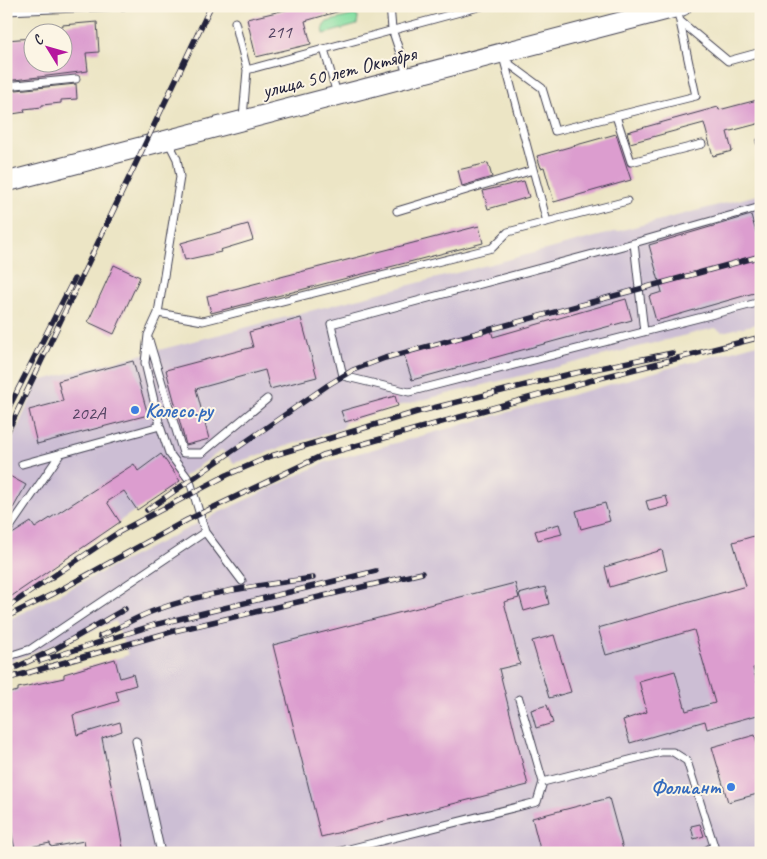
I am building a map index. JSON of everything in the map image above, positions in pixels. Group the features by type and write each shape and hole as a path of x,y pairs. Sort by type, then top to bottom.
{"main road":[{"name":"улица 50 лет Октября","path":"6,182 337,95 504,57 638,15 680,11"}],"lane":[{"path":"6,11 124,6"},
{"path":"390,6 392,30 409,78"},
{"path":"247,70 482,6"},
{"path":"680,11 728,60 761,52"},
{"path":"504,57 542,88 555,131 696,96 680,11"},
{"path":"235,22 247,70 243,120"},
{"path":"324,48 337,95"},
{"path":"504,57 547,222"},
{"path":"6,86 76,79"},
{"path":"616,116 631,162 702,144"},
{"path":"168,140 177,159 180,177 158,313 148,335 145,363 160,426 169,453 185,473 194,492 206,532 242,581"},
{"path":"397,211 534,170"},
{"path":"158,313 203,321 492,248 508,232 627,201"},
{"path":"758,208 332,324 343,376 409,392 761,302"},
{"path":"634,243 644,332"},
{"path":"148,335 183,453 202,453 267,399"},
{"path":"22,464 160,426"},
{"path":"6,533 61,454"},
{"path":"6,657 31,649 206,532"},
{"path":"333,853 537,802 543,782 519,699"},
{"path":"136,741 161,853"},
{"path":"543,782 661,752 673,752 687,762 711,834 714,846 702,853"}],"shaded area":[{"path":"761,194 761,323 722,332 715,328 398,406 345,422 343,428 234,463 222,450 6,600 6,452 39,381"},
{"path":"761,343 761,853 6,853 6,694 18,688 64,678 64,674 128,655 116,621 6,663 6,621 220,512 326,462"}],"green space":[{"path":"354,15 358,17 357,25 324,34 323,27 327,22"}],"building":[{"path":"302,6 347,6 347,9 305,21 311,44 256,57 247,19"},
{"path":"97,22 99,52 86,53 88,71 6,81 6,40 22,39 22,72 72,72 72,24"},
{"path":"76,84 77,99 61,100 61,103 42,105 42,107 24,109 25,112 6,115 6,91"},
{"path":"761,99 761,123 727,132 732,151 713,156 704,123 630,143 627,132 718,107 719,110"},
{"path":"616,134 631,180 554,202 544,167 541,168 537,156"},
{"path":"488,163 492,177 462,186 458,170"},
{"path":"524,181 529,197 488,209 483,191"},
{"path":"751,215 761,249 761,291 656,321 649,296 662,292 649,245"},
{"path":"248,224 253,240 220,250 221,252 185,260 181,243"},
{"path":"479,226 483,243 211,313 207,296"},
{"path":"114,265 140,277 114,334 88,322"},
{"path":"626,299 632,320 412,380 404,355 491,330 493,337"},
{"path":"301,318 317,377 270,389 265,370 196,389 209,439 186,445 166,370 253,347 249,332"},
{"path":"133,361 148,415 37,444 29,410 63,401 58,381"},
{"path":"395,396 398,406 345,422 341,411"},
{"path":"161,454 180,481 137,510 124,491 107,502 120,522 6,600 6,538 31,522 35,528 134,464 138,471"},
{"path":"6,474 26,485 6,521"},
{"path":"666,496 669,506 649,511 646,501"},
{"path":"605,503 610,521 581,529 576,511"},
{"path":"559,524 562,534 538,540 535,531"},
{"path":"761,534 761,666 753,668 761,696 761,714 707,729 705,721 630,743 623,720 647,712 639,681 675,671 686,711 715,703 694,630 606,655 598,628 746,586 733,542"},
{"path":"662,550 667,570 610,587 605,567"},
{"path":"515,583 519,598 504,602 520,664 499,669 528,785 321,837 273,645"},
{"path":"545,587 549,604 524,611 519,594"},
{"path":"554,635 571,692 549,698 532,641"},
{"path":"115,659 120,678 133,674 136,685 116,691 119,701 73,715 77,735 120,722 122,731 102,738 124,853 86,853 84,841 51,847 50,843 15,850 6,803 6,694 18,691 18,688 64,678 64,674"},
{"path":"547,705 553,723 536,728 531,710"},
{"path":"755,735 758,747 761,746 761,793 728,802 712,747"},
{"path":"609,798 624,853 541,853 532,818"},
{"path":"700,824 704,836 694,839 691,826"}],"railway":[{"path":"6,435 211,6"},
{"path":"147,510 328,385 353,370 385,358 761,256"},
{"path":"6,413 74,279"},
{"path":"6,617 51,595 187,520 323,455 600,378 761,337"},
{"path":"6,608 119,532 227,475 271,456 417,412 566,375 672,353"},
{"path":"40,661 154,625 376,571"},
{"path":"6,679 174,631 422,573"},
{"path":"100,636 149,613 194,598 254,586 313,578"},
{"path":"6,672 55,649 125,609"}],"place":[{"name":"Колесо.ру","path":"135,410"},
{"name":"Фолиант","path":"731,787"}]}
